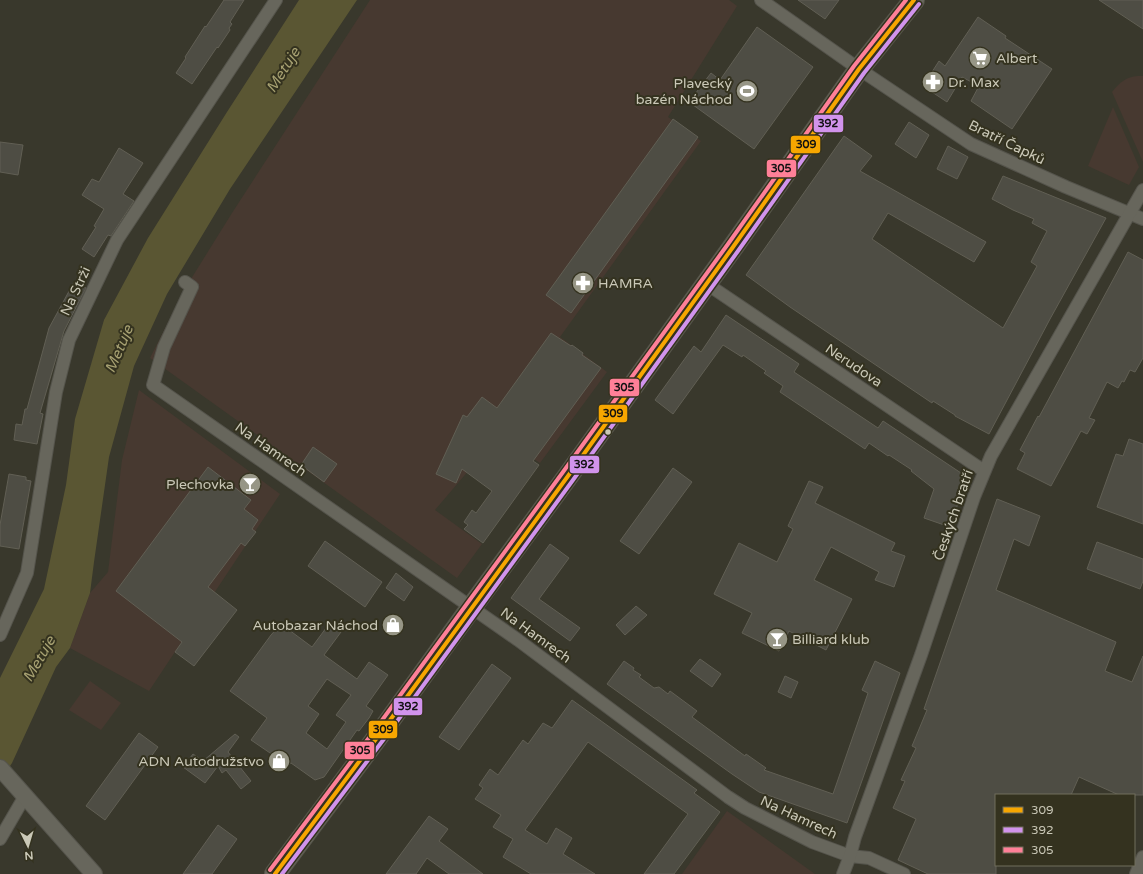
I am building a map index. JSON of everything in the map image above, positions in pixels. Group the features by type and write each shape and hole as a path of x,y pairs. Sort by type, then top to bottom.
{"main road":[{"path":"275,874 385,727 707,284 859,69 914,0"}],"street":[{"name":"Na Strži","path":"0,635 26,573 56,392 69,340 117,240 276,0"},
{"name":"Bratří Čapků","path":"760,0 971,144 1066,187 1143,219"},
{"name":"Českých bratří","path":"844,874 855,837 921,655 984,471 991,456 1143,190"},
{"name":"Na Hamrech","path":"185,282 192,287 164,347 153,385 559,670 728,797 745,808 812,842 850,856 869,858 904,874"},
{"name":"Nerudova","path":"707,284 984,471"},
{"path":"0,768 94,874"},
{"path":"0,839 25,796"},
{"path":"1136,874 1143,857"}],"shaded area":[{"path":"370,0 729,0 737,6 668,117 701,141 560,337 607,372 540,463 498,436 435,510 482,544 457,578 150,358 186,287 232,213"},
{"path":"1138,76 1143,76 1143,162 1112,92 1124,81"},
{"path":"1113,107 1139,167 1129,185 1088,166"},
{"path":"139,390 280,494 149,691 70,648 90,593 108,572 122,460"},
{"path":"90,681 121,703 101,730 69,710"},
{"path":"727,811 815,874 682,874"}],"water":[{"name":"Metuje","path":"299,0 357,0 230,189 167,294 134,366 109,457 90,593 70,648 56,667 12,763 0,782 0,678 44,589 66,485 75,419 104,320 148,238"}],"building":[{"path":"224,0 244,0 230,22 232,24 229,28 230,30 192,84 176,73 205,26 206,27"},
{"path":"798,0 839,0 825,19"},
{"path":"1099,0 1143,0 1143,29"},
{"path":"978,17 1006,36 1005,38 1052,69 1012,129 971,101 979,86 962,77 947,102 923,86 939,61 945,66"},
{"name":"Plavecký bazén Náchod","path":"757,27 813,67 754,149 689,102 711,73 720,80"},
{"path":"673,119 698,137 571,313 546,295"},
{"path":"909,122 929,135 916,158 895,144"},
{"path":"844,136 872,156 860,171 986,242 974,262 888,213 872,239 1003,328 1037,266 1031,262 1047,231 1032,223 1034,219 992,199 1003,176 1106,218 989,434 955,416 933,401 932,403 790,307 746,275"},
{"path":"0,142 23,145 18,175 0,172"},
{"path":"948,146 968,157 957,179 937,169"},
{"path":"119,148 143,163 123,194 134,201 111,236 108,235 94,257 82,249 96,227 94,226 104,209 82,195 92,179 99,182"},
{"path":"1128,252 1143,260 1143,358 1135,372 1130,370 1124,382 1122,381 1118,388 1107,382 1089,418 1095,420 1087,434 1081,431 1051,486 1017,469 1025,453 1020,450"},
{"path":"74,282 86,288 64,331 40,413 43,414 37,444 14,440 16,424 22,425 25,409 27,409 49,328"},
{"path":"726,315 799,364 794,372 878,428 883,421 967,477 950,527 924,518 934,489 911,471 912,470 869,443 865,449 780,392 783,386 764,373 766,371 743,355 742,357 723,345 673,414 655,400 694,346 701,352"},
{"path":"551,333 571,346 572,345 583,353 582,355 601,368 533,461 539,465 483,543 464,529 468,525 464,522 472,510 476,513 492,491 462,469 456,483 436,474 463,415 467,417 482,397 497,408"},
{"path":"1129,439 1143,444 1143,524 1097,507 1116,454 1123,456"},
{"path":"313,447 337,464 324,482 301,465"},
{"path":"208,467 251,500 244,509 258,520 252,529 256,532 245,546 241,543 208,587 237,610 194,666 175,652 182,642 116,591"},
{"path":"673,468 692,482 639,554 620,541"},
{"path":"9,474 26,477 26,480 31,481 19,549 0,546 0,525"},
{"path":"809,481 823,487 815,503 895,543 891,551 905,556 894,587 875,580 879,572 831,547 814,580 852,599 826,650 789,631 779,651 742,633 752,613 714,594 739,543 777,562 793,529 788,526"},
{"path":"997,499 1040,516 1029,546 1014,539 996,590 1116,642 1105,671 1132,682 1143,656 1143,795 1117,794 1079,777 1071,794 995,794 996,874 928,874 898,860 916,819 893,808 905,781 901,780 916,748 912,746 927,710 924,709"},
{"path":"325,541 382,582 365,607 308,566"},
{"path":"1097,542 1143,559 1143,581 1140,589 1087,569"},
{"path":"550,544 569,558 539,599 580,628 570,641 511,598"},
{"path":"396,573 413,587 404,601 386,588"},
{"path":"636,606 647,615 625,635 616,625"},
{"path":"281,624 312,647 329,624 341,632 324,655 357,679 369,662 388,675 366,706 373,711 369,718 359,731 357,730 324,777 315,780 291,763 278,766 269,760 273,755 251,740 267,718 230,691 271,635","holes":["327,679 351,695 336,715 346,722 327,749 306,733 319,714 308,706"]},
{"path":"700,659 721,674 712,687 690,671"},
{"path":"624,661 634,668 633,670 641,675 639,677 654,688 659,687 668,694 670,691 697,711 692,717 745,756 746,754 766,768 764,770 833,794 868,693 862,690 875,661 900,673 847,823 759,792 607,684"},
{"path":"492,664 511,678 459,750 439,737"},
{"path":"785,676 798,682 791,698 778,692"},
{"path":"572,700 697,790 694,793 720,812 674,874 644,874 688,814 588,742 525,830 547,844 556,828 572,838 563,854 595,874 531,874 503,857 513,839 493,827 501,815 475,799 483,788 479,785 490,769 498,775 523,740 528,744 543,723 552,728"},
{"path":"139,733 158,747 105,820 86,806"},
{"path":"235,734 239,737 228,752 251,781 241,789 226,770 222,773 218,766 205,783 183,767 193,754 203,761"},
{"path":"429,816 448,829 439,841 483,874 449,874 427,858 416,874 386,874"},
{"path":"218,825 237,839 212,874 183,874"}],"transit line":[{"name":"305","path":"270,870 380,723 563,472 728,244 854,66 906,0"},
{"name":"309","path":"275,874 385,727 568,476 859,69 914,0"},
{"name":"392","path":"282,874 390,731 573,480 864,73 919,4"}],"place":[{"name":"Albert","path":"980,58"},
{"name":"Dr. Max","path":"933,82"},
{"name":"Plavecký bazén Náchod","path":"747,91"},
{"name":"HAMRA","path":"583,283"},
{"name":"Plechovka","path":"250,484"},
{"name":"Autobazar Náchod","path":"393,625"},
{"name":"Billiard klub","path":"777,639"},
{"name":"ADN Autodružstvo","path":"279,761"}]}
